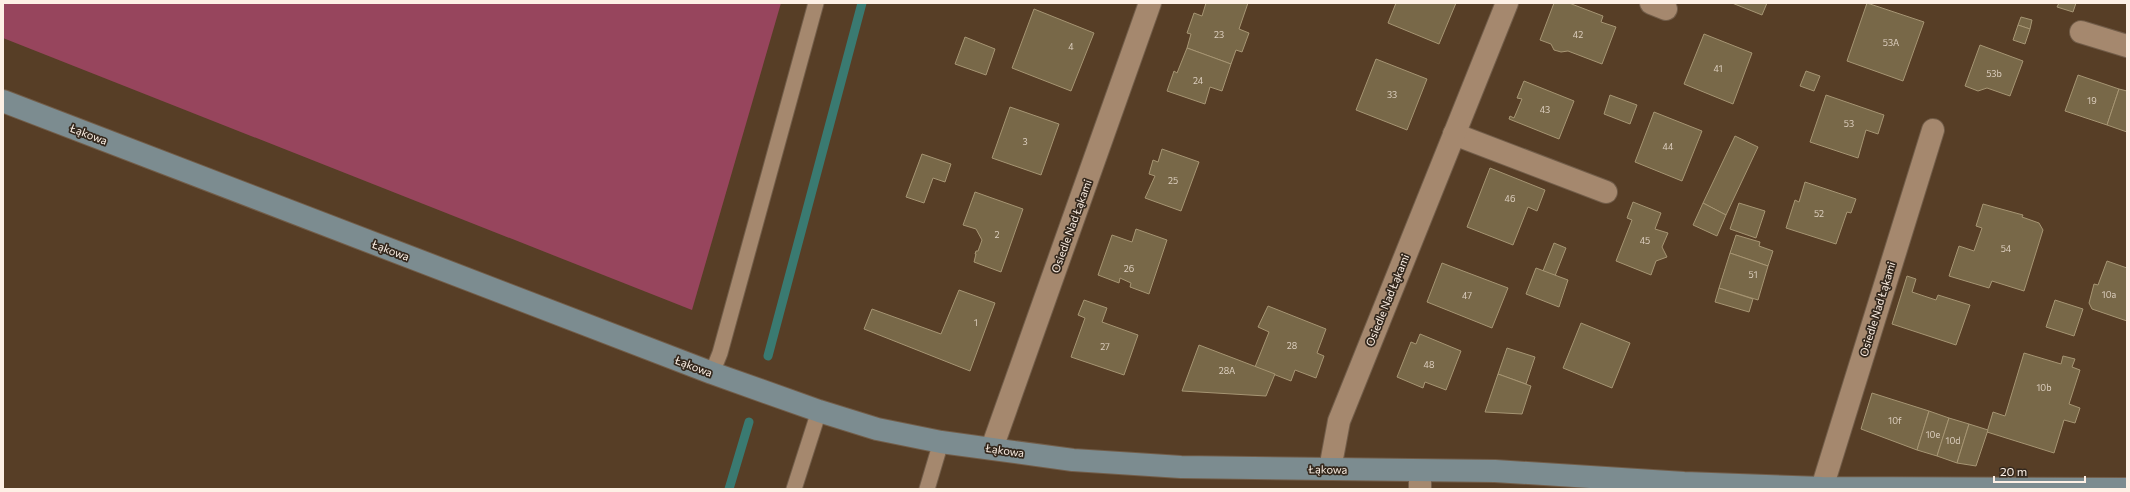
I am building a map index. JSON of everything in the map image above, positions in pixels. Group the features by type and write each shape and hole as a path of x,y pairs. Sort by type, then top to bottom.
{"street":[{"name":"Osiedle Nad Łąkami","path":"992,448 1150,3"},
{"name":"Osiedle Nad Łąkami","path":"1330,469 1339,420 1507,3"},
{"path":"2081,32 2127,46"},
{"name":"Łąkowa","path":"3,101 712,373 819,411 877,429 941,442 1073,460 1181,467 1330,469 1420,480 1495,471 1684,483 1822,488 2127,489"},
{"name":"Osiedle Nad Łąkami","path":"1822,488 1933,130"},
{"path":"1454,134 1606,192"}],"lane":[{"path":"712,373 720,353 816,3"},
{"path":"794,489 819,411"},
{"path":"927,489 941,442"}],"shaded area":[{"path":"3,3 781,3 692,310 3,38"}],"building":[{"path":"1206,3 1248,3 1239,29 1249,33 1242,52 1236,50 1231,64 1187,48 1191,34 1187,33 1194,13 1202,16"},
{"path":"1396,3 1456,3 1439,44 1388,23"},
{"path":"1554,3 1569,3 1603,16 1601,22 1616,27 1602,64 1568,51 1561,52 1554,50 1551,44 1540,40"},
{"path":"1732,3 1767,3 1762,15"},
{"path":"1867,3 1924,22 1903,81 1847,61"},
{"path":"2059,3 2076,3 2073,12 2057,7"},
{"path":"1034,9 1094,33 1071,91 1012,68"},
{"path":"2021,17 2032,20 2030,29 2018,25"},
{"path":"2018,25 2030,29 2025,44 2013,40"},
{"path":"1704,34 1752,53 1733,104 1684,84"},
{"path":"965,37 995,49 986,75 955,64"},
{"path":"1980,45 2023,61 2010,96 1987,88 1978,91 1965,86"},
{"path":"1187,48 1231,64 1222,91 1210,87 1205,104 1167,91 1174,71 1177,73"},
{"path":"1376,59 1427,79 1407,130 1356,110"},
{"path":"1806,71 1820,76 1814,91 1800,86"},
{"path":"2078,75 2119,89 2107,125 2065,111"},
{"path":"1524,81 1574,101 1559,139 1509,119 1510,116 1514,118 1522,99 1517,98"},
{"path":"2119,89 2127,91 2127,132 2107,125"},
{"path":"1610,95 1637,105 1630,124 1604,114"},
{"path":"1826,95 1884,115 1878,134 1866,130 1858,158 1810,142"},
{"path":"1010,107 1059,124 1041,175 992,158"},
{"path":"1654,112 1702,131 1682,181 1635,162"},
{"path":"1735,136 1758,147 1726,215 1703,203"},
{"path":"1162,149 1199,162 1181,211 1145,198 1155,176 1149,174 1153,160 1158,162"},
{"path":"922,154 951,164 945,182 933,178 924,203 906,197"},
{"path":"1490,168 1545,190 1537,211 1528,207 1513,245 1467,227"},
{"path":"1805,182 1856,199 1851,213 1847,212 1836,244 1786,228 1795,200 1799,202"},
{"path":"975,192 1023,209 1001,272 974,262 976,251 978,251 982,240 976,229 963,225"},
{"path":"1633,202 1661,213 1655,229 1668,233 1662,247 1667,257 1656,261 1651,275 1616,261 1632,220 1627,218"},
{"path":"1703,203 1726,215 1717,236 1693,225"},
{"path":"1739,203 1765,211 1756,238 1730,229"},
{"path":"1983,204 2023,215 2022,217 2039,223 2043,230 2024,291 1992,281 1989,288 1949,276 1959,246 1974,251 1982,228 1976,226"},
{"path":"1136,229 1167,240 1149,294 1130,287 1131,283 1120,278 1119,283 1098,275 1112,235 1132,242"},
{"path":"1736,235 1760,242 1759,246 1773,251 1768,266 1730,253"},
{"path":"1554,243 1566,248 1555,276 1543,271"},
{"path":"1730,253 1768,266 1758,300 1719,288"},
{"path":"2107,261 2127,268 2127,321 2092,309 2089,303 2094,284 2098,285"},
{"path":"1442,263 1508,288 1492,328 1427,302"},
{"path":"1536,268 1568,280 1559,307 1526,294"},
{"path":"1907,276 1916,279 1912,292 1936,300 1938,295 1970,305 1956,345 1892,324"},
{"path":"1719,288 1753,299 1749,312 1715,302"},
{"path":"959,290 995,303 970,371 864,329 872,309 941,334"},
{"path":"1084,300 1107,308 1102,322 1138,335 1124,375 1071,357 1085,318 1078,315"},
{"path":"2055,300 2083,309 2074,336 2046,327"},
{"path":"1268,306 1326,329 1317,353 1324,356 1316,378 1295,370 1291,381 1255,367 1269,332 1258,327"},
{"path":"1581,323 1630,343 1612,388 1563,368"},
{"path":"1420,334 1461,351 1446,390 1425,382 1423,388 1397,377 1411,342 1416,344"},
{"path":"1199,345 1275,374 1266,396 1182,391"},
{"path":"1507,348 1535,357 1526,384 1498,374"},
{"path":"2024,353 2061,364 2063,356 2075,359 2072,367 2080,370 2069,404 2080,408 2075,423 2064,420 2054,453 1987,432 1993,412 2005,416"},
{"path":"1498,374 1531,386 1522,414 1485,412"},
{"path":"1872,393 1929,411 1917,450 1861,429"},
{"path":"1929,411 1949,418 1937,456 1917,450"},
{"path":"1949,418 1969,424 1957,463 1937,456"},
{"path":"1969,424 1988,430 1976,466 1957,463"}],"waterway":[{"path":"768,356 862,3"},
{"path":"729,489 749,422"}]}
